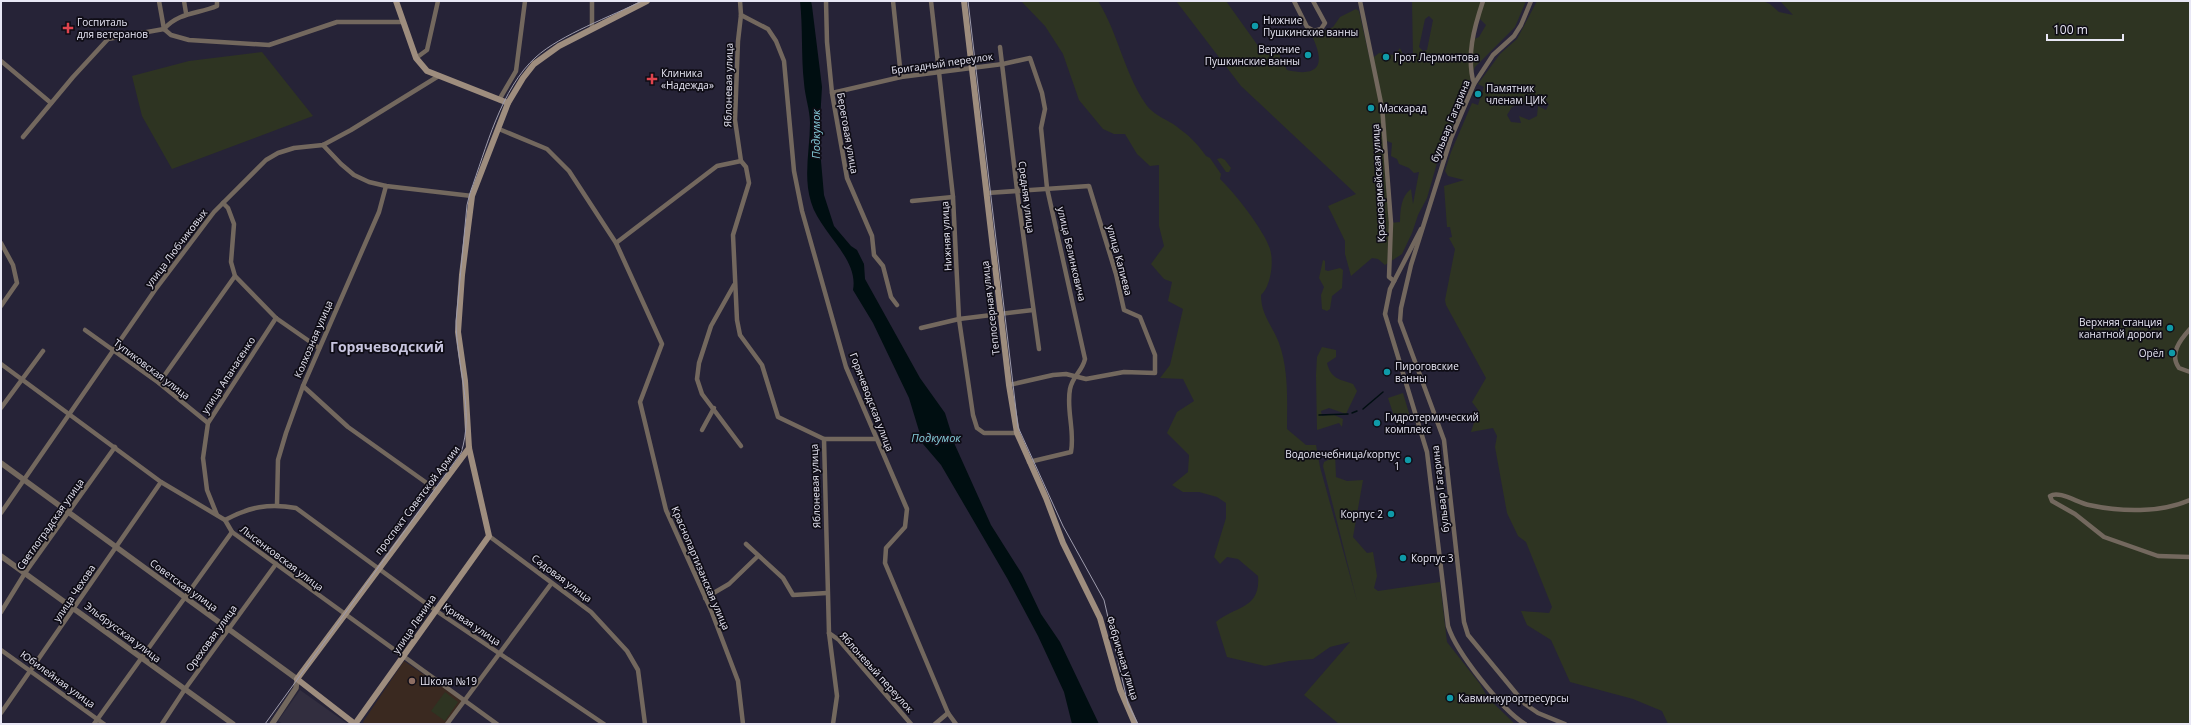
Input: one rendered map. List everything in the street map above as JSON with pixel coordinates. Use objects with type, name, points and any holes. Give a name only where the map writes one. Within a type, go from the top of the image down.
[{"type":"main road","points":[[396,1],[402,22],[416,58],[427,72],[508,103]]},
{"type":"main road","name":"проспект Советской Армии","points":[[297,679],[343,614],[438,491],[469,448],[465,381],[458,332],[462,276],[472,196],[508,103],[534,64],[559,46],[647,1]]},
{"type":"main road","name":"Теплосерная улица","points":[[964,1],[1009,385],[1017,432],[1063,543],[1092,598]]},
{"type":"main road","points":[[469,448],[489,536]]},
{"type":"main road","name":"улица Ленина","points":[[355,724],[489,536]]},
{"type":"main road","name":"Фабричная улица","points":[[1092,598],[1100,618],[1120,689],[1135,724]]},
{"type":"main road","name":"Советская улица","points":[[297,679],[355,724]]},
{"type":"street","points":[[159,1],[164,28],[171,35],[189,40],[269,45],[337,22],[402,22]]},
{"type":"street","points":[[184,1],[186,13]]},
{"type":"street","points":[[416,58],[427,50],[438,1]]},
{"type":"street","points":[[500,100],[516,71],[525,1]]},
{"type":"street","points":[[592,1],[592,29]]},
{"type":"street","name":"Яблоневая улица","points":[[740,1],[741,15],[738,41],[735,120],[741,161],[746,167],[749,183],[733,235],[734,285],[740,335],[762,365],[778,417],[824,439],[829,633],[837,696],[833,724]]},
{"type":"street","name":"Береговая улица","points":[[826,1],[827,42],[832,94],[847,178],[872,236],[874,256],[883,266],[891,297],[897,304]]},
{"type":"street","points":[[893,1],[901,77]]},
{"type":"street","name":"Нижняя улица","points":[[931,1],[953,198],[959,319],[973,415],[977,428],[984,432],[1017,432]]},
{"type":"street","points":[[1294,1],[1307,27],[1314,32],[1321,29],[1325,23],[1313,1]]},
{"type":"street","name":"Красноармейская улица","points":[[1360,1],[1381,104],[1391,223],[1389,277],[1394,281]]},
{"type":"street","points":[[1474,84],[1470,70],[1471,45],[1483,1]]},
{"type":"street","name":"бульвар Гагарина","points":[[1531,1],[1521,26],[1514,36],[1493,55],[1474,84],[1451,138],[1411,265],[1401,308],[1400,321],[1444,440],[1466,629],[1468,635],[1525,704],[1531,709],[1565,724]]},
{"type":"street","points":[[23,138],[51,103],[108,39],[164,28],[171,21],[186,13],[206,10],[217,3]]},
{"type":"street","name":"Горячеводская улица","points":[[741,15],[768,29],[776,41],[784,61],[794,171],[802,212],[846,367],[907,514],[905,528],[886,548],[885,563],[948,713],[956,724]]},
{"type":"street","name":"Средняя улица","points":[[1000,47],[1017,190],[1039,349]]},
{"type":"street","name":"Бригадный переулок","points":[[832,94],[901,77],[1003,64],[1030,58]]},
{"type":"street","name":"улица Белинковича","points":[[1029,462],[1071,452],[1073,438],[1069,410],[1070,389],[1074,375],[1083,368],[1085,358],[1047,188],[1041,128],[1045,109],[1042,93],[1030,58]]},
{"type":"street","points":[[1,61],[51,103]]},
{"type":"street","name":"улица Любчиковых","points":[[1,513],[155,290],[223,202],[266,160],[278,153],[294,148],[323,145],[351,130],[437,77]]},
{"type":"street","name":"Краснопартизанская улица","points":[[498,129],[547,150],[569,171],[616,243],[662,344],[640,402],[666,510],[706,598],[738,681],[743,724]]},
{"type":"street","points":[[323,145],[354,174],[369,182],[386,186],[472,196]]},
{"type":"street","points":[[616,243],[717,166],[741,161]]},
{"type":"street","name":"Колхозная улица","points":[[277,505],[278,460],[286,433],[303,386],[379,212],[386,186]]},
{"type":"street","name":"улица Капиева","points":[[1047,188],[1089,186],[1116,274],[1124,310],[1140,317],[1156,355],[1155,373],[1124,372],[1086,379],[1074,375]]},
{"type":"street","points":[[987,193],[1047,188]]},
{"type":"street","points":[[912,201],[953,198]]},
{"type":"street","points":[[223,202],[228,208],[234,224],[231,262],[235,276],[276,318],[320,348]]},
{"type":"street","name":"бульвар Гагарина","points":[[1427,216],[1394,281],[1386,302],[1386,323],[1427,452],[1448,626],[1452,638],[1485,685],[1517,719],[1526,724]]},
{"type":"street","points":[[1,243],[13,265],[16,283],[1,306]]},
{"type":"street","points":[[159,383],[235,276]]},
{"type":"street","points":[[734,285],[711,326],[699,363],[697,380],[702,394],[714,408],[741,446]]},
{"type":"street","points":[[921,328],[959,319],[1033,310]]},
{"type":"street","name":"улица Апанасенко","points":[[217,515],[207,490],[203,458],[208,424],[276,318]]},
{"type":"street","points":[[2190,329],[2176,347],[2174,355],[2179,368],[2190,372]]},
{"type":"street","name":"Тупиковская улица","points":[[85,330],[113,352],[159,383],[208,424]]},
{"type":"street","points":[[1,408],[22,378],[44,351]]},
{"type":"street","name":"Лысенковская улица","points":[[1,364],[115,447],[160,482],[225,520],[232,532],[343,614],[497,724]]},
{"type":"street","points":[[1009,385],[1053,374],[1074,375]]},
{"type":"street","points":[[303,386],[348,427],[438,491]]},
{"type":"street","points":[[702,430],[714,408]]},
{"type":"street","points":[[824,439],[875,439]]},
{"type":"street","name":"Светлоградская улица","points":[[1,612],[25,573],[115,447]]},
{"type":"street","name":"Советская улица","points":[[1,463],[297,679]]},
{"type":"street","name":"улица Чехова","points":[[1,713],[32,671],[160,482]]},
{"type":"street","points":[[2190,500],[2158,508],[2121,509],[2083,504],[2060,494],[2054,493],[2050,496],[2052,501],[2075,514],[2104,537],[2158,556],[2190,557]]},
{"type":"street","name":"Кривая улица","points":[[225,520],[249,509],[277,505],[296,508],[435,610],[604,724]]},
{"type":"street","points":[[94,724],[140,657],[186,598],[232,532]]},
{"type":"street","name":"Садовая улица","points":[[489,536],[551,584],[591,612],[627,651],[638,670],[645,724]]},
{"type":"street","points":[[746,544],[783,578],[793,595],[827,593]]},
{"type":"street","name":"Эльбрусская улица","points":[[1,556],[75,608],[233,724]]},
{"type":"street","points":[[706,598],[729,584],[758,556]]},
{"type":"street","name":"Ореховая улица","points":[[162,724],[185,689],[276,564]]},
{"type":"street","points":[[447,724],[551,584]]},
{"type":"street","name":"Яблоневый переулок","points":[[829,633],[839,640],[911,724]]},
{"type":"street","name":"Юбилейная улица","points":[[1,650],[104,724]]},
{"type":"street","name":"проспект Советской Армии","points":[[272,724],[296,688],[297,679]]},
{"type":"street","points":[[935,724],[948,713]]},
{"type":"shaded area","name":"Школа №19","points":[[404,661],[463,701],[446,724],[365,724],[363,722]]},
{"type":"shaded area","points":[[300,690],[348,724],[283,724],[278,721]]},
{"type":"green space","points":[[1021,1],[1098,1],[1111,26],[1132,78],[1145,103],[1153,112],[1176,126],[1188,136],[1198,145],[1206,156],[1210,158],[1221,174],[1220,179],[1233,193],[1262,232],[1270,249],[1272,267],[1267,286],[1261,295],[1261,302],[1279,343],[1282,354],[1287,386],[1287,429],[1306,445],[1316,445],[1320,467],[1357,601],[1323,466],[1324,462],[1332,458],[1335,453],[1336,477],[1347,481],[1363,480],[1353,537],[1367,553],[1373,552],[1377,576],[1374,588],[1378,591],[1440,582],[1447,642],[1480,684],[1488,698],[1515,724],[1339,724],[1304,695],[1350,642],[1330,647],[1313,659],[1289,661],[1265,666],[1227,657],[1216,622],[1251,601],[1258,587],[1258,576],[1238,559],[1227,557],[1220,564],[1214,557],[1226,518],[1226,503],[1217,497],[1199,492],[1183,492],[1172,485],[1188,472],[1189,455],[1167,433],[1177,412],[1194,401],[1183,379],[1160,378],[1170,365],[1183,309],[1168,301],[1172,282],[1164,279],[1151,264],[1164,246],[1159,226],[1159,165],[1150,166],[1137,154],[1125,134],[1114,134],[1103,129],[1079,100],[1063,54],[1045,26]]},
{"type":"green space","points":[[1176,1],[1226,1],[1261,50],[1266,50],[1267,54],[1279,54],[1287,70],[1307,72],[1313,70],[1319,61],[1312,36],[1333,27],[1340,17],[1356,9],[1359,11],[1370,60],[1379,53],[1394,55],[1400,48],[1403,55],[1413,56],[1412,1],[1526,1],[1515,27],[1475,67],[1454,119],[1453,126],[1439,156],[1427,198],[1418,215],[1412,233],[1402,254],[1385,265],[1378,259],[1372,258],[1351,276],[1345,254],[1345,241],[1328,206],[1356,194],[1241,86]],"holes":[[[1429,16],[1433,20],[1427,50],[1423,51],[1419,47],[1425,19]],[[1478,17],[1486,25],[1479,37],[1474,39]],[[1387,141],[1392,143],[1391,156],[1397,159],[1399,164],[1409,168],[1414,173],[1419,172],[1413,204],[1411,189],[1403,200],[1400,222],[1390,223],[1384,147]]]},
{"type":"green space","points":[[1537,1],[1763,1],[1770,4],[1779,12],[1793,15],[1780,1],[2190,1],[2190,724],[1668,724],[1662,711],[1633,699],[1570,682],[1551,640],[1527,625],[1521,611],[1549,613],[1552,607],[1526,542],[1518,536],[1507,513],[1495,447],[1497,436],[1493,428],[1471,432],[1478,410],[1472,402],[1486,378],[1446,305],[1445,300],[1455,249],[1449,238],[1452,237],[1450,227],[1447,227],[1444,186],[1464,180],[1448,176],[1445,171],[1451,152],[1472,103],[1478,105],[1484,87],[1478,84],[1500,54],[1517,39]],"holes":[[[1528,101],[1543,101],[1549,104],[1546,110],[1538,106],[1537,116],[1529,120],[1519,116],[1521,123],[1511,122],[1507,115],[1512,107]]]},
{"type":"green space","points":[[262,52],[313,116],[172,169],[142,116],[132,76],[189,61]]},
{"type":"green space","points":[[1221,158],[1225,160],[1231,168],[1229,172],[1226,172],[1217,159]]},
{"type":"green space","points":[[1323,260],[1325,261],[1325,270],[1328,271],[1340,268],[1343,270],[1342,288],[1332,296],[1330,309],[1327,311],[1322,309],[1321,295],[1324,287],[1319,278]]},
{"type":"green space","points":[[1322,347],[1336,350],[1336,357],[1327,363],[1331,372],[1336,378],[1353,384],[1357,391],[1346,414],[1329,408],[1321,411],[1322,416],[1332,414],[1343,419],[1342,427],[1339,423],[1317,430],[1317,357]]},
{"type":"green space","points":[[1403,393],[1411,420],[1397,425],[1388,398]]},
{"type":"green space","points":[[445,692],[458,702],[445,721],[431,711]]},
{"type":"water","name":"Подкумок","points":[[800,1],[811,1],[812,6],[822,87],[819,138],[824,195],[834,226],[851,246],[857,250],[864,264],[865,279],[920,378],[945,413],[955,445],[991,525],[1022,574],[1041,614],[1060,642],[1099,724],[1072,724],[1064,692],[1038,636],[1007,578],[941,465],[923,444],[909,398],[873,323],[853,290],[853,278],[845,256],[822,224],[811,202],[807,182],[810,123],[803,73]]},
{"type":"waterway","points":[[1363,409],[1383,392]]},
{"type":"waterway","points":[[1352,413],[1357,411]]},
{"type":"waterway","points":[[1319,415],[1348,414]]},
{"type":"tram line","points":[[265,724],[461,453],[465,437],[466,404],[456,321],[467,205],[489,139],[504,102],[513,85],[524,70],[546,49],[587,26],[642,1]]},
{"type":"tram line","points":[[968,1],[1018,427],[1063,526],[1104,600],[1128,704],[1138,724]]},
{"type":"place","name":"Нижние Пушкинские ванны","points":[[1255,26]]},
{"type":"place","name":"Госпиталь для ветеранов","points":[[68,28]]},
{"type":"place","name":"Верхние Пушкинские ванны","points":[[1308,55]]},
{"type":"place","name":"Грот Лермонтова","points":[[1386,57]]},
{"type":"place","name":"Клиника «Надежда»","points":[[652,79]]},
{"type":"place","name":"Памятник членам ЦИК","points":[[1478,94]]},
{"type":"place","name":"Маскарад","points":[[1371,108]]},
{"type":"place","name":"Верхняя станция канатной дороги","points":[[2170,328]]},
{"type":"place","name":"Орёл","points":[[2172,353]]},
{"type":"place","name":"Пироговские ванны","points":[[1387,372]]},
{"type":"place","name":"Гидротермический комплекс","points":[[1377,423]]},
{"type":"place","name":"Водолечебница/корпус 1","points":[[1408,460]]},
{"type":"place","name":"Корпус 2","points":[[1391,514]]},
{"type":"place","name":"Корпус 3","points":[[1403,558]]},
{"type":"place","name":"Школа №19","points":[[412,681]]},
{"type":"place","name":"Кавминкурортресурсы","points":[[1450,698]]},
{"type":"district","name":"Горячеводский","points":[[387,346]]}]
